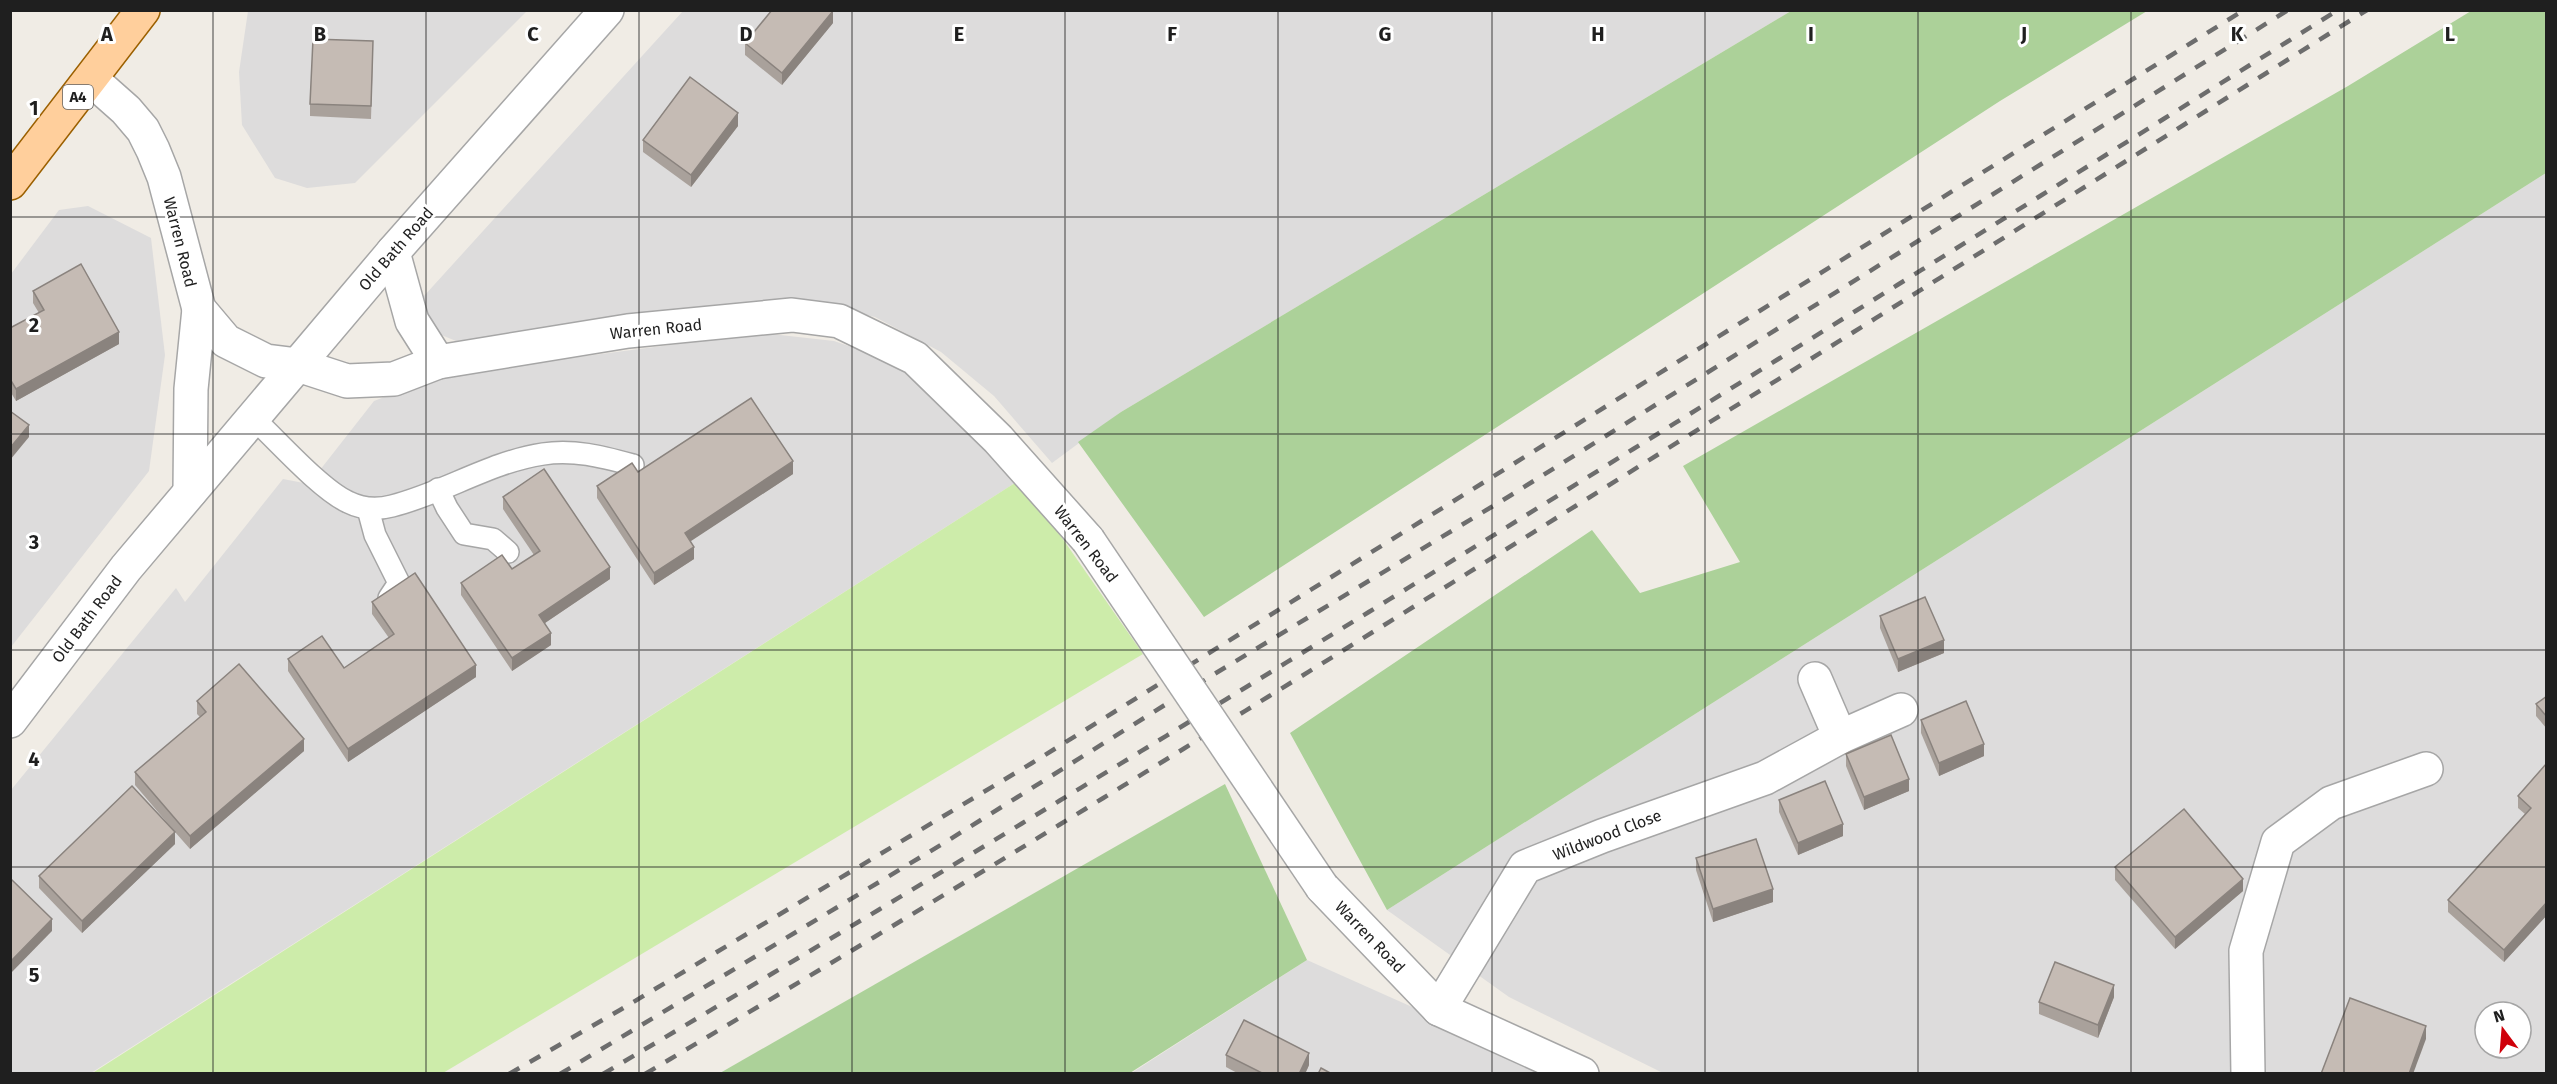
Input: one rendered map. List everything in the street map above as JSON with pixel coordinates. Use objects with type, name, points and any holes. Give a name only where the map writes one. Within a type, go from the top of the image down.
[{"type":"main road","name":"A4","points":[[10,183],[143,10]]},
{"type":"street","name":"Old Bath Road","points":[[10,721],[126,568],[393,252],[607,10]]},
{"type":"street","name":"Warren Road","points":[[91,80],[126,110],[143,130],[153,150],[164,177],[199,309],[226,341],[266,361],[298,365],[347,381],[394,380],[438,362],[639,330],[792,315],[839,321],[915,358],[998,439],[1088,540],[1322,887],[1439,1009],[1582,1074]]},
{"type":"street","points":[[393,252],[412,321],[438,362]]},
{"type":"street","points":[[190,492],[191,389],[199,309]]},
{"type":"street","points":[[1815,679],[1840,737]]},
{"type":"street","name":"Wildwood Close","points":[[1439,1009],[1525,867],[1602,836],[1765,778],[1840,737],[1901,710]]},
{"type":"street","points":[[2248,1074],[2246,951],[2278,842],[2331,803],[2426,769]]},
{"type":"lane","points":[[253,418],[331,492],[348,502],[368,509],[392,507],[487,469],[543,454],[589,453],[633,465]]},
{"type":"lane","points":[[438,489],[464,534],[493,539],[508,552]]},
{"type":"lane","points":[[368,509],[375,535],[399,583],[388,598]]},
{"type":"shaded area","points":[[248,11],[527,11],[355,183],[307,188],[275,178],[242,125],[239,72]]},
{"type":"shaded area","points":[[683,11],[1791,11],[1121,412],[1052,463],[994,396],[941,352],[875,317],[821,304],[766,301],[456,341],[434,332],[414,307]]},
{"type":"shaded area","points":[[2546,173],[2546,1073],[1663,1073],[1509,997],[1387,910]]},
{"type":"shaded area","points":[[88,206],[151,238],[165,355],[149,471],[11,647],[11,274],[59,210]]},
{"type":"shaded area","points":[[761,333],[834,341],[878,356],[906,370],[1021,479],[91,1073],[11,1074],[11,790],[176,588],[185,602],[283,479],[309,484],[374,401],[442,375]]},
{"type":"shaded area","points":[[1307,960],[1560,1073],[1130,1074]]},
{"type":"green space","points":[[1791,11],[2147,11],[2000,101],[1204,617],[1078,442],[1121,412]]},
{"type":"green space","points":[[2471,11],[2546,11],[2546,173],[1387,910],[1290,733],[1592,530],[1640,593],[1740,562],[1683,466],[2348,86]]},
{"type":"green space","points":[[1021,479],[1143,654],[443,1073],[91,1074]]},
{"type":"green space","points":[[1225,784],[1307,960],[1130,1073],[720,1073]]},
{"type":"building","points":[[772,10],[833,11],[782,73],[745,43]]},
{"type":"building","points":[[313,39],[373,41],[371,106],[310,104]]},
{"type":"building","points":[[690,77],[738,113],[691,175],[643,140]]},
{"type":"building","points":[[81,264],[119,332],[16,389],[10,379],[10,328],[44,310],[33,291]]},
{"type":"building","points":[[751,398],[793,461],[685,533],[694,547],[654,573],[597,486],[632,463],[638,472]]},
{"type":"building","points":[[10,411],[29,425],[10,448]]},
{"type":"building","points":[[544,469],[610,567],[539,615],[551,633],[512,658],[461,583],[502,555],[512,569],[540,551],[503,497]]},
{"type":"building","points":[[415,573],[476,665],[348,749],[288,659],[322,636],[344,668],[394,634],[372,602]]},
{"type":"building","points":[[1925,597],[1944,640],[1898,659],[1880,616]]},
{"type":"building","points":[[239,664],[304,739],[190,836],[135,772],[206,712],[197,701]]},
{"type":"building","points":[[2547,696],[2547,717],[2536,704]]},
{"type":"building","points":[[1966,701],[1984,744],[1939,763],[1921,720]]},
{"type":"building","points":[[1891,735],[1909,779],[1864,797],[1846,754]]},
{"type":"building","points":[[2546,764],[2547,902],[2504,950],[2448,900],[2531,808],[2518,796]]},
{"type":"building","points":[[1825,781],[1843,824],[1798,843],[1779,800]]},
{"type":"building","points":[[132,786],[175,832],[82,921],[39,876]]},
{"type":"building","points":[[2184,809],[2243,879],[2175,937],[2115,867]]},
{"type":"building","points":[[1756,839],[1773,889],[1713,909],[1696,858]]},
{"type":"building","points":[[12,880],[52,919],[10,962],[10,882]]},
{"type":"building","points":[[2055,962],[2114,985],[2098,1025],[2039,1002]]},
{"type":"building","points":[[2350,998],[2426,1026],[2409,1074],[2321,1074]]},
{"type":"building","points":[[1244,1020],[1309,1053],[1299,1074],[1264,1074],[1226,1055]]},
{"type":"building","points":[[1321,1068],[1332,1074],[1318,1074]]},
{"type":"railway","points":[[509,1074],[1032,763],[2244,10]]},
{"type":"railway","points":[[560,1074],[944,843],[1216,673],[1508,497],[2288,10]]},
{"type":"railway","points":[[603,1074],[1257,681],[2338,10]]},
{"type":"railway","points":[[645,1074],[1294,681],[2367,10]]}]
